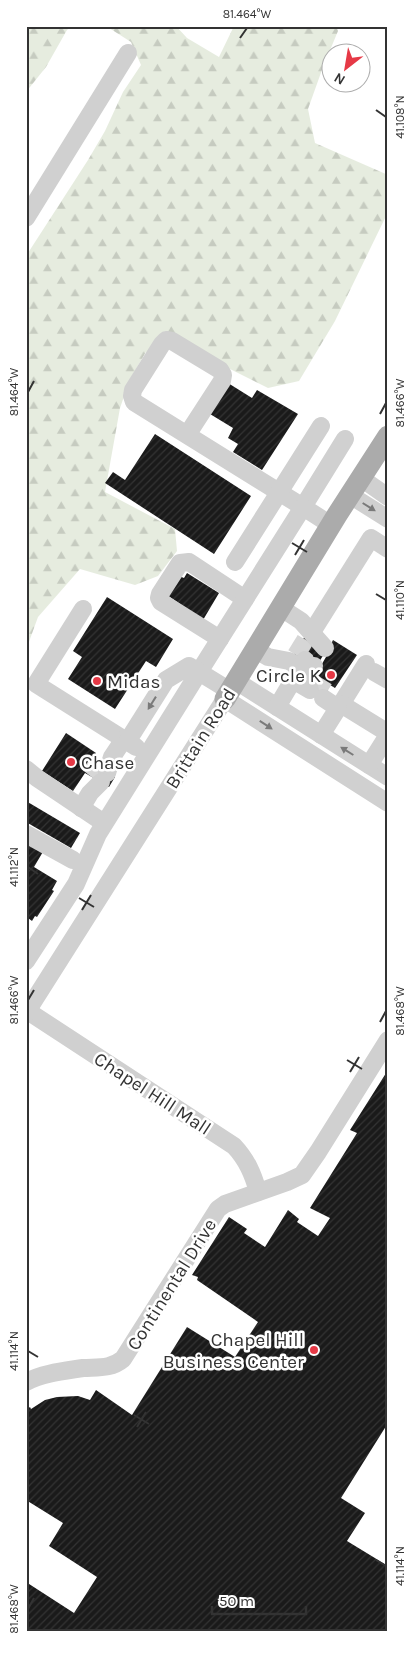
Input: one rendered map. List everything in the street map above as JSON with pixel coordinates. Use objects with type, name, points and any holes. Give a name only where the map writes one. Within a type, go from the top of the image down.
[{"type":"main road","name":"Brittain Road","points":[[230,690],[388,436]]},
{"type":"street","points":[[26,218],[128,53]]},
{"type":"street","points":[[187,435],[222,381],[223,375],[220,370],[172,341],[166,340],[133,390],[134,402],[331,525]]},
{"type":"street","points":[[235,562],[321,426]]},
{"type":"street","points":[[26,961],[76,884],[104,823],[345,439]]},
{"type":"street","points":[[355,487],[388,497]]},
{"type":"street","points":[[355,487],[388,519]]},
{"type":"street","points":[[281,608],[301,621],[314,638],[371,538],[388,549]]},
{"type":"street","points":[[220,639],[161,602],[160,594],[180,563],[189,562],[245,598]]},
{"type":"street","points":[[83,609],[31,681],[147,754]]},
{"type":"street","points":[[256,650],[268,657],[300,666],[318,691],[388,734],[369,765]]},
{"type":"street","points":[[104,823],[99,778],[166,680],[189,666],[230,690],[388,803]]},
{"type":"street","points":[[277,707],[300,666]]},
{"type":"street","points":[[321,735],[341,704],[376,672]]},
{"type":"street","points":[[230,690],[277,707],[388,777]]},
{"type":"street","name":"Brittain Road","points":[[27,1011],[230,690]]},
{"type":"street","points":[[26,769],[36,778],[99,778]]},
{"type":"street","points":[[26,834],[72,860]]},
{"type":"street","name":"Chapel Hill Mall","points":[[27,1011],[234,1146],[251,1170],[258,1192]]},
{"type":"street","name":"Continental Drive","points":[[26,1382],[34,1378],[67,1370],[114,1365],[124,1359],[218,1209],[225,1204],[287,1182],[302,1174],[318,1152],[388,1040]]},
{"type":"green space","points":[[26,26],[72,26],[67,30],[46,67],[26,92]]},
{"type":"green space","points":[[106,26],[176,26],[187,38],[219,57],[234,26],[336,26],[338,31],[333,42],[322,42],[322,70],[308,109],[315,143],[388,175],[388,212],[335,321],[299,381],[268,388],[181,346],[146,352],[130,379],[120,408],[105,492],[175,529],[177,551],[158,576],[135,585],[80,569],[38,617],[26,650],[26,256],[88,160],[105,131],[123,92],[141,65],[131,42]]},
{"type":"building","points":[[228,383],[252,398],[257,390],[298,414],[262,470],[233,452],[238,444],[228,438],[233,428],[210,414]]},
{"type":"building","points":[[155,434],[251,496],[214,554],[105,483],[113,472],[125,480]]},
{"type":"building","points":[[187,573],[219,593],[203,620],[167,595],[179,576],[184,578]]},
{"type":"building","points":[[107,597],[173,639],[156,667],[146,661],[115,709],[68,679],[82,657],[73,651]]},
{"type":"building","points":[[305,636],[327,649],[316,667],[294,654]]},
{"type":"building","points":[[333,640],[357,655],[335,688],[315,676],[330,650]]},
{"type":"building","points":[[315,682],[328,690],[321,701],[308,693]]},
{"type":"building","points":[[66,733],[96,753],[91,762],[115,777],[109,787],[85,773],[73,791],[42,771]]},
{"type":"building","points":[[26,801],[80,833],[71,848],[26,822]]},
{"type":"building","points":[[26,839],[44,850],[34,867],[57,881],[52,890],[54,891],[37,917],[35,916],[32,921],[28,918],[26,921]]},
{"type":"building","name":"Chapel Hill Business Center","points":[[388,1070],[388,1423],[341,1498],[365,1513],[347,1541],[388,1566],[388,1632],[26,1632],[26,1582],[74,1613],[97,1577],[49,1546],[63,1523],[26,1500],[26,1410],[45,1400],[57,1397],[78,1396],[90,1400],[96,1390],[132,1415],[187,1327],[235,1357],[258,1322],[197,1280],[198,1277],[192,1275],[229,1217],[247,1229],[244,1233],[265,1247],[288,1210],[299,1219],[297,1222],[318,1236],[330,1218],[310,1208],[357,1133],[350,1130]]},
{"type":"tunnel","points":[[296,655],[307,637]]},
{"type":"tunnel","points":[[314,684],[327,692]]},
{"type":"tunnel","points":[[89,775],[96,766]]},
{"type":"place","name":"Circle K","points":[[331,675]]},
{"type":"place","name":"Midas","points":[[97,681]]},
{"type":"place","name":"Chase","points":[[71,762]]},
{"type":"place","name":"Chapel Hill Business Center","points":[[314,1350]]}]
